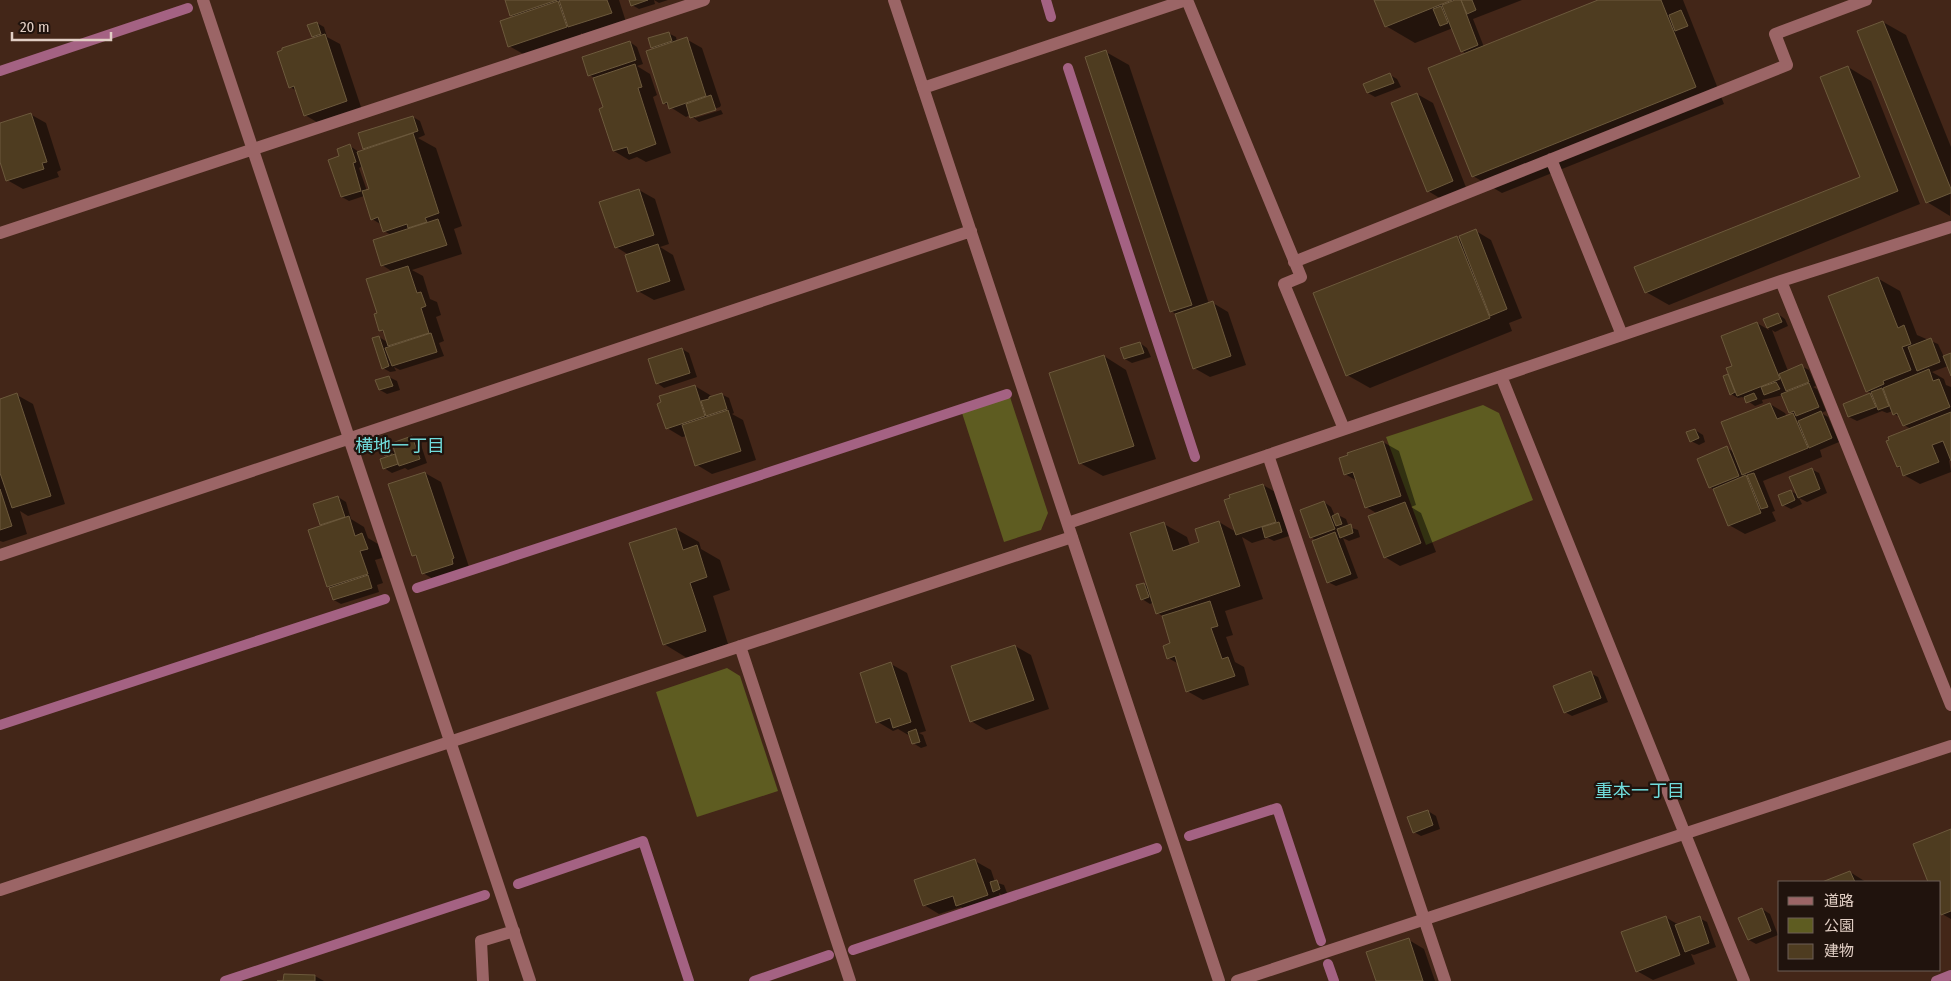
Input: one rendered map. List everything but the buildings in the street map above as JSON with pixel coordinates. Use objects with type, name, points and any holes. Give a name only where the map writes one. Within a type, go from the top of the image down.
[{"type":"street","points":[[202,0],[530,981]]},
{"type":"street","points":[[0,233],[704,0]]},
{"type":"street","points":[[894,0],[1219,981]]},
{"type":"street","points":[[924,88],[1186,0],[1301,277],[1284,284],[1344,429]]},
{"type":"street","points":[[1294,262],[1786,65],[1775,34],[1866,0]]},
{"type":"street","points":[[1551,160],[1622,335]]},
{"type":"street","points":[[1068,523],[1782,281],[1951,227]]},
{"type":"street","points":[[0,555],[970,231]]},
{"type":"street","points":[[1782,281],[1951,705]]},
{"type":"street","points":[[1501,376],[1744,981]]},
{"type":"street","points":[[1268,455],[1445,981]]},
{"type":"street","points":[[0,890],[1072,537]]},
{"type":"street","points":[[740,646],[850,981]]},
{"type":"street","points":[[1237,981],[1951,746]]},
{"type":"street","points":[[482,981],[481,941],[514,931]]},
{"type":"green space","points":[[1010,397],[1048,513],[1041,530],[1004,542],[962,413]]},
{"type":"green space","points":[[1483,405],[1499,413],[1533,500],[1426,545],[1386,437]]},
{"type":"green space","points":[[727,668],[740,676],[778,791],[697,817],[656,692]]},
{"type":"waterway","points":[[1046,0],[1051,17]]},
{"type":"waterway","points":[[0,71],[188,8]]},
{"type":"waterway","points":[[1068,68],[1195,457]]},
{"type":"waterway","points":[[417,588],[1007,394]]},
{"type":"waterway","points":[[0,725],[385,599]]},
{"type":"waterway","points":[[1189,836],[1277,808],[1321,941]]},
{"type":"waterway","points":[[518,884],[643,841],[689,981]]},
{"type":"waterway","points":[[853,950],[1157,848]]},
{"type":"waterway","points":[[225,981],[485,895]]},
{"type":"waterway","points":[[754,981],[829,955]]},
{"type":"waterway","points":[[1328,964],[1334,981]]},
{"type":"waterway","points":[[1936,981],[1951,975]]},
{"type":"district","name":"横地一丁目","points":[[400,446]]},
{"type":"district","name":"重本一丁目","points":[[1640,791]]}]
